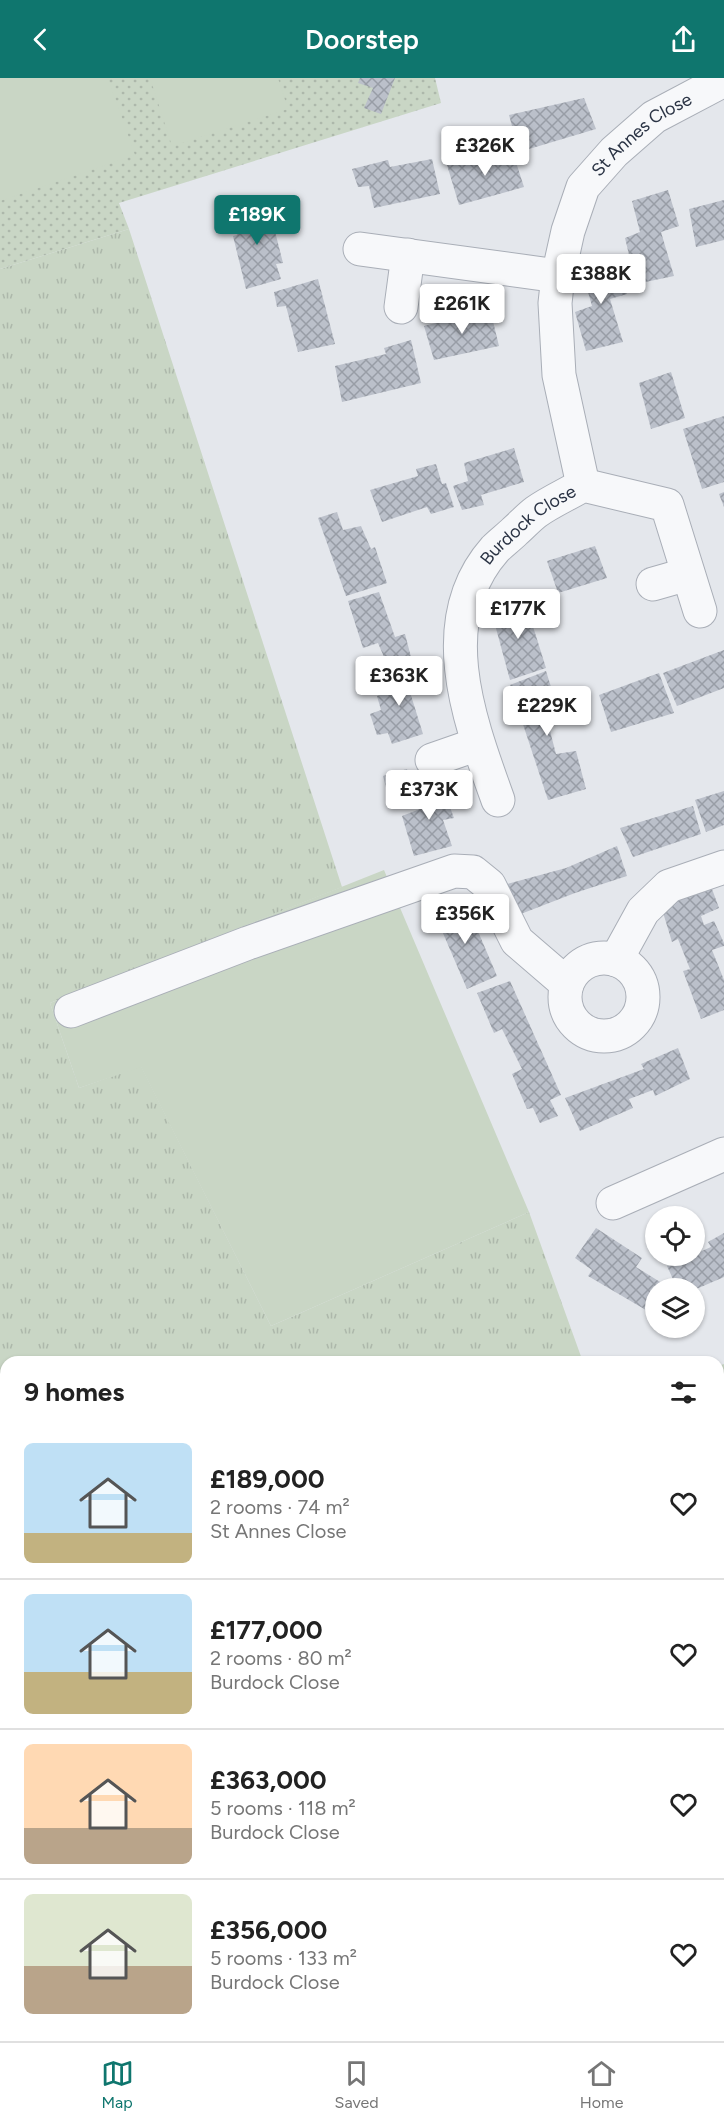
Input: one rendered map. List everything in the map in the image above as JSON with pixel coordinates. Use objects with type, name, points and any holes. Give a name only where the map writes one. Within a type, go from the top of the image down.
[{"type":"street","name":"St Annes Close","points":[[559,375],[555,303],[558,276],[568,231],[583,187],[614,152],[654,117],[724,80]]},
{"type":"street","points":[[360,249],[558,276]]},
{"type":"street","points":[[401,307],[408,255]]},
{"type":"street","name":"Burdock Close","points":[[559,375],[583,485]]},
{"type":"street","name":"Burdock Close","points":[[498,800],[478,744],[465,695],[459,640],[462,615],[471,589],[495,549],[535,512],[583,485],[667,505],[700,611]]},
{"type":"street","points":[[653,584],[688,574]]},
{"type":"street","points":[[432,760],[478,744]]},
{"type":"street","points":[[616,960],[643,911],[669,886],[724,867]]},
{"type":"street","points":[[71,1011],[248,943],[454,871],[473,872],[489,885],[518,940],[567,984]]},
{"type":"street","points":[[604,958],[616,960],[637,976],[642,988],[643,1002],[639,1015],[621,1033],[608,1036],[595,1035],[583,1030],[573,1022],[567,1010],[565,997],[567,984],[573,973],[582,965],[604,958]]},
{"type":"street","points":[[613,1203],[724,1154]]},
{"type":"green space","points":[[0,78],[435,78],[441,103],[119,203],[129,229],[0,269]]},
{"type":"green space","points":[[0,78],[108,78],[135,155],[0,201]]},
{"type":"green space","points":[[150,78],[278,78],[288,109],[172,146]]},
{"type":"green space","points":[[129,229],[342,887],[50,1003],[79,1088],[141,1066],[271,1326],[529,1212],[581,1356],[0,1356],[0,269]]},
{"type":"green space","points":[[384,870],[529,1212],[271,1326],[141,1067],[79,1088],[50,1003]]},
{"type":"building","points":[[360,78],[395,78],[381,114],[364,108],[373,88],[358,83]]},
{"type":"building","points":[[584,98],[596,129],[519,152],[509,115]]},
{"type":"building","points":[[512,150],[524,187],[459,205],[447,165]]},
{"type":"building","points":[[432,159],[440,194],[374,208],[369,186],[358,187],[352,169],[388,160],[390,167]]},
{"type":"building","points":[[668,190],[679,226],[661,232],[674,276],[636,284],[625,238],[640,232],[632,201]]},
{"type":"building","points":[[724,200],[724,240],[696,247],[689,209]]},
{"type":"building","points":[[268,204],[283,263],[276,264],[281,279],[246,289],[233,236],[237,235],[233,213]]},
{"type":"building","points":[[618,258],[627,294],[610,299],[623,342],[586,351],[575,312],[592,306],[581,267]]},
{"type":"building","points":[[318,279],[335,344],[298,352],[286,306],[277,307],[274,292]]},
{"type":"building","points":[[490,309],[499,346],[434,360],[424,326]]},
{"type":"building","points":[[411,340],[421,383],[342,402],[335,366],[386,354],[384,348]]},
{"type":"building","points":[[671,372],[685,418],[651,429],[639,383]]},
{"type":"building","points":[[724,416],[724,482],[702,489],[683,429]]},
{"type":"building","points":[[514,448],[524,482],[481,495],[484,505],[462,510],[453,486],[468,481],[464,463]]},
{"type":"building","points":[[436,464],[442,484],[446,483],[454,507],[431,514],[427,507],[382,522],[370,490],[418,476],[416,469]]},
{"type":"building","points":[[724,492],[724,507],[719,494]]},
{"type":"building","points":[[337,512],[343,530],[361,526],[371,549],[375,547],[387,583],[346,596],[318,518]]},
{"type":"building","points":[[595,546],[607,578],[558,593],[547,561]]},
{"type":"building","points":[[379,592],[395,637],[405,634],[411,657],[387,664],[378,643],[363,648],[348,601]]},
{"type":"building","points":[[525,601],[546,668],[510,680],[491,610]]},
{"type":"building","points":[[724,650],[724,688],[677,706],[663,673]]},
{"type":"building","points":[[414,664],[420,686],[409,689],[423,734],[392,744],[388,733],[377,735],[370,714],[381,710],[377,696],[392,692],[386,671]]},
{"type":"building","points":[[546,671],[562,722],[549,727],[556,754],[576,751],[586,789],[548,800],[510,685]]},
{"type":"building","points":[[659,673],[674,713],[611,732],[599,695]]},
{"type":"building","points":[[407,769],[412,789],[388,795],[383,776]]},
{"type":"building","points":[[441,783],[454,818],[443,820],[452,846],[414,856],[402,816],[420,809],[414,790]]},
{"type":"building","points":[[724,791],[724,825],[706,832],[695,800]]},
{"type":"building","points":[[693,806],[701,834],[633,857],[620,828]]},
{"type":"building","points":[[617,846],[627,876],[513,917],[500,886],[566,868]]},
{"type":"building","points":[[712,889],[719,908],[701,916],[704,925],[714,921],[724,943],[724,946],[712,950],[724,980],[724,1010],[701,1019],[683,971],[690,969],[678,939],[672,942],[661,906]]},
{"type":"building","points":[[459,900],[472,933],[477,929],[497,976],[467,989],[433,910]]},
{"type":"building","points":[[510,981],[561,1095],[550,1100],[558,1116],[540,1123],[533,1108],[527,1109],[512,1074],[522,1069],[502,1029],[494,1033],[477,993]]},
{"type":"building","points":[[678,1048],[690,1079],[655,1096],[653,1090],[629,1099],[633,1108],[580,1131],[565,1098],[644,1069],[641,1064]]},
{"type":"building","points":[[596,1228],[642,1258],[636,1267],[654,1278],[645,1278],[645,1309],[588,1276],[592,1270],[575,1258]]},
{"type":"building","points":[[724,1233],[724,1277],[705,1285],[705,1278],[672,1278],[667,1266],[705,1266],[705,1250],[711,1247],[708,1242]]}]
